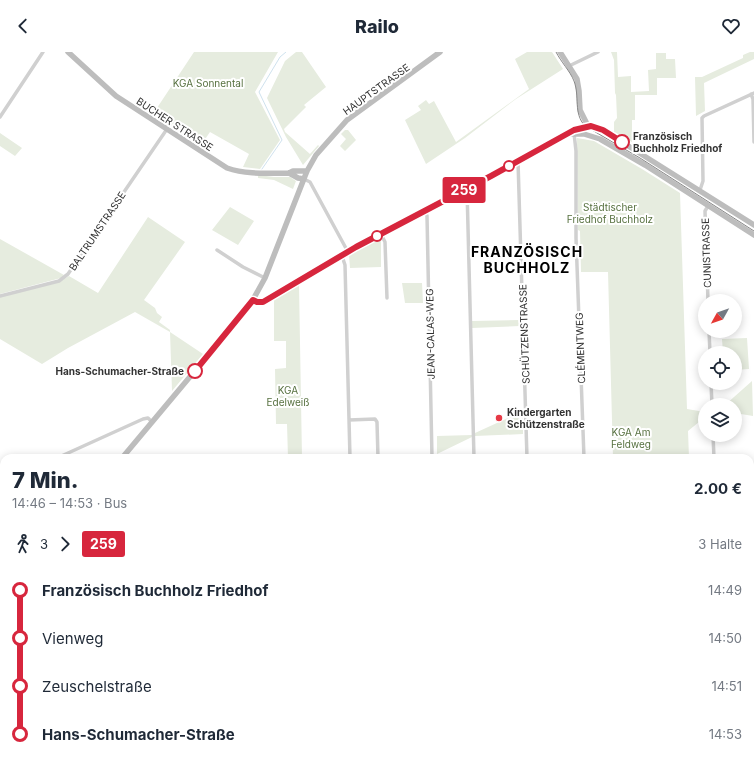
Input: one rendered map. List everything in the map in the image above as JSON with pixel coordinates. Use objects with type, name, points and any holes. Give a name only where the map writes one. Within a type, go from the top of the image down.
[{"type":"main road","name":"BUCHER STRASSE","points":[[68,52],[116,96],[221,164],[233,170],[253,173],[289,173],[293,171],[307,171]]},
{"type":"main road","name":"HAUPTSTRASSE","points":[[125,454],[253,300],[265,278],[307,171],[316,155],[347,120],[433,54],[440,52]]},
{"type":"main road","points":[[560,52],[578,83],[580,110],[588,126]]},
{"type":"main road","points":[[253,300],[263,302],[381,234],[467,189],[566,134],[586,130],[588,126]]},
{"type":"main road","points":[[588,126],[595,127],[610,134],[754,225]]},
{"type":"main road","points":[[576,132],[603,141],[640,162],[754,235]]},
{"type":"main road","name":"BUCHER STRASSE","points":[[289,173],[298,178],[304,179]]},
{"type":"main road","points":[[695,197],[700,190]]},
{"type":"main road","points":[[708,206],[713,198]]},
{"type":"street","points":[[0,117],[43,52]]},
{"type":"street","points":[[569,66],[598,52]]},
{"type":"street","points":[[700,190],[703,181],[702,121],[704,116],[752,93],[754,142]]},
{"type":"street","name":"BALTRUMSTRASSE","points":[[0,296],[59,281],[68,274],[166,129]]},
{"type":"street","name":"CLÉMENTWEG","points":[[576,132],[576,238],[584,454]]},
{"type":"street","name":"SCHÜTZENSTRASSE","points":[[518,161],[527,454]]},
{"type":"street","points":[[304,179],[310,182],[348,252]]},
{"type":"street","points":[[467,189],[474,454]]},
{"type":"street","name":"CUNISTRASSE","points":[[708,206],[705,211],[708,294]]},
{"type":"street","name":"JEAN-CALAS-WEG","points":[[425,211],[427,216],[429,266],[432,454]]},
{"type":"street","points":[[381,234],[386,242],[387,298]]},
{"type":"street","points":[[217,250],[243,267],[265,278]]},
{"type":"street","points":[[342,256],[345,265],[350,454]]},
{"type":"street","points":[[66,454],[143,419],[148,418],[152,422]]},
{"type":"street","points":[[348,420],[375,419],[377,422],[378,454]]},
{"type":"street","points":[[713,442],[714,454]]},
{"type":"green space","name":"KGA Sonnental","points":[[194,52],[278,52],[255,92],[280,140],[260,169],[243,167],[249,154],[210,132],[201,145],[153,114]]},
{"type":"green space","points":[[296,52],[302,52],[326,87],[304,105],[306,107],[284,129],[285,132],[310,154],[318,145],[319,146],[303,165],[286,137],[267,98],[285,61]]},
{"type":"green space","points":[[527,52],[552,52],[563,69],[516,99],[465,138],[426,164],[405,120],[421,110],[418,106],[426,100],[429,104],[434,101],[456,142],[529,89],[515,59]]},
{"type":"green space","points":[[611,52],[617,52],[618,77],[631,76],[631,92],[649,91],[648,70],[656,69],[656,53],[666,53],[666,59],[675,59],[676,78],[657,78],[657,95],[635,95],[635,120],[632,120],[632,142],[614,132],[614,122],[617,118],[614,60]]},
{"type":"green space","points":[[754,52],[754,59],[704,83],[705,111],[696,116],[695,77],[702,77],[743,58],[743,55]]},
{"type":"green space","points":[[345,130],[348,130],[356,140],[345,151],[340,146],[346,139],[341,134]]},
{"type":"green space","points":[[0,133],[22,148],[15,156],[0,146]]},
{"type":"green space","points":[[577,138],[594,141],[680,193],[687,409],[698,411],[698,423],[688,431],[689,454],[613,454],[608,272],[581,272],[580,231],[578,230]]},
{"type":"green space","points":[[258,175],[290,177],[296,181],[293,189],[274,180],[258,178]]},
{"type":"green space","points":[[230,207],[254,221],[238,245],[212,230]]},
{"type":"green space","points":[[148,217],[185,242],[144,300],[155,308],[157,313],[162,317],[159,322],[170,330],[170,332],[135,312],[68,348],[42,364],[0,339],[0,297],[59,282],[69,276],[98,293]]},
{"type":"green space","points":[[0,239],[64,275],[61,278],[0,294]]},
{"type":"green space","points":[[379,239],[381,240],[381,267],[350,268],[349,255]]},
{"type":"green space","points":[[402,283],[422,283],[423,303],[405,303]]},
{"type":"green space","name":"KGA Edelweiß","points":[[299,285],[302,454],[288,454],[287,424],[276,424],[275,369],[286,368],[286,341],[274,341],[274,300]]},
{"type":"green space","points":[[520,320],[520,326],[472,328],[472,321]]},
{"type":"green space","points":[[170,332],[203,354],[172,391]]},
{"type":"green space","points":[[747,338],[749,369],[742,370],[742,346],[722,346],[722,339]]},
{"type":"green space","points":[[752,381],[753,416],[742,414],[742,398],[733,398]]},
{"type":"green space","points":[[523,411],[523,434],[475,436],[475,433]]},
{"type":"green space","points":[[472,435],[472,437],[437,454],[437,436]]},
{"type":"waterway","points":[[262,169],[282,140],[259,92],[280,57],[286,52]]},
{"type":"tram line","points":[[556,52],[574,81],[577,93],[579,116],[585,126],[640,158],[754,231]]},
{"type":"bus line","name":"259","points":[[195,371],[253,300],[263,302],[356,247],[537,152],[574,130],[585,126],[591,126],[603,130],[622,142]]},
{"type":"place","name":"Französisch Buchholz Friedhof","points":[[622,142]]},
{"type":"place","name":"Hans-Schumacher-Straße","points":[[195,371]]},
{"type":"place","name":"Kindergarten Schützenstraße","points":[[499,418]]},
{"type":"district","name":"FRANZÖSISCH BUCHHOLZ","points":[[527,260]]},
{"type":"park label","name":"Städtischer Friedhof Buchholz","points":[[610,212]]},
{"type":"park label","name":"KGA Am Feldweg","points":[[631,438]]}]
